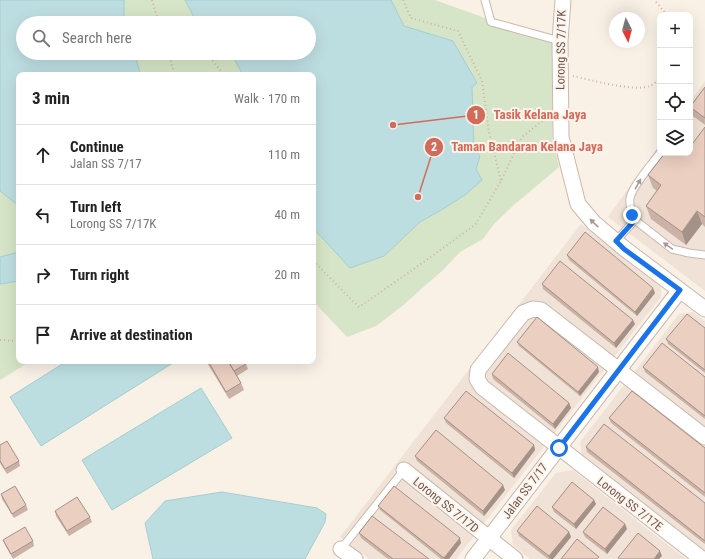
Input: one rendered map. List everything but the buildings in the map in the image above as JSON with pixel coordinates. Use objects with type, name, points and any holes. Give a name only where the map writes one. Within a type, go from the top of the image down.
[{"type":"street","name":"Lorong SS 7/17K","points":[[563,0],[560,41],[561,137],[578,204],[594,223],[624,249],[705,309]]},
{"type":"street","name":"Jalan SS 7/17","points":[[474,559],[680,290]]},
{"type":"street","name":"Lorong SS 7/17E","points":[[619,370],[541,310],[533,309],[523,313],[478,370],[477,379],[482,387],[702,559]]},
{"type":"street","points":[[619,370],[705,438]]},
{"type":"street","name":"Lorong SS 7/17D","points":[[404,470],[515,559]]},
{"type":"street","points":[[341,549],[355,559]]},
{"type":"lane","points":[[485,0],[491,22],[560,41]]},
{"type":"lane","points":[[693,110],[705,95]]},
{"type":"lane","points":[[658,156],[639,181],[630,198],[632,215],[635,220],[672,249],[689,254],[705,255]]},
{"type":"lane","points":[[616,241],[635,220]]},
{"type":"lane","points":[[341,549],[404,470]]},
{"type":"path","points":[[152,0],[157,16]]},
{"type":"path","points":[[403,0],[411,18],[458,31],[482,81],[489,132],[501,181]]},
{"type":"path","points":[[656,2],[664,12]]},
{"type":"path","points":[[170,60],[174,72]]},
{"type":"path","points":[[212,60],[222,72]]},
{"type":"path","points":[[561,72],[605,84],[637,88],[650,86],[657,81]]},
{"type":"path","points":[[316,264],[359,307],[475,225],[501,181],[522,137],[561,106]]},
{"type":"path","points":[[0,340],[16,340]]},
{"type":"shaded area","points":[[705,81],[705,291],[608,217],[657,148],[657,156],[693,156],[693,98]]},
{"type":"shaded area","points":[[581,224],[661,286],[661,297],[456,559],[369,559],[340,537]]},
{"type":"shaded area","points":[[693,312],[705,321],[705,551],[582,455],[580,442],[679,314]]},
{"type":"shaded area","points":[[573,470],[686,559],[530,559],[513,545],[511,530],[556,473]]},
{"type":"green space","points":[[0,0],[435,0],[552,42],[552,137],[559,167],[515,204],[494,224],[483,239],[460,252],[443,270],[401,307],[376,326],[347,337],[316,304],[316,72],[16,72],[16,364],[26,364],[0,380]]},
{"type":"water","points":[[0,0],[124,0],[124,16],[16,16],[16,60],[136,60],[140,72],[16,72],[16,204],[0,191]]},
{"type":"water","points":[[185,0],[391,0],[404,26],[453,41],[477,83],[472,87],[474,149],[480,156],[476,169],[482,180],[465,195],[420,222],[384,256],[350,268],[316,231],[316,72],[241,72],[235,60],[316,60],[316,16],[193,16]]},
{"type":"water","points":[[16,253],[16,281],[0,284],[0,257]]},
{"type":"water","points":[[62,364],[171,364],[41,446],[10,397]]},
{"type":"water","points":[[201,388],[232,438],[112,510],[82,460]]},
{"type":"water","points":[[222,492],[317,508],[326,514],[325,522],[305,559],[153,559],[145,523],[165,501]]},
{"type":"place","name":"Tasik Kelana Jaya","points":[[393,125]]},
{"type":"place","name":"Taman Bandaran Kelana Jaya","points":[[418,197]]},
{"type":"route","points":[[559,448],[680,290],[624,249],[616,241],[635,220],[632,215]]}]
